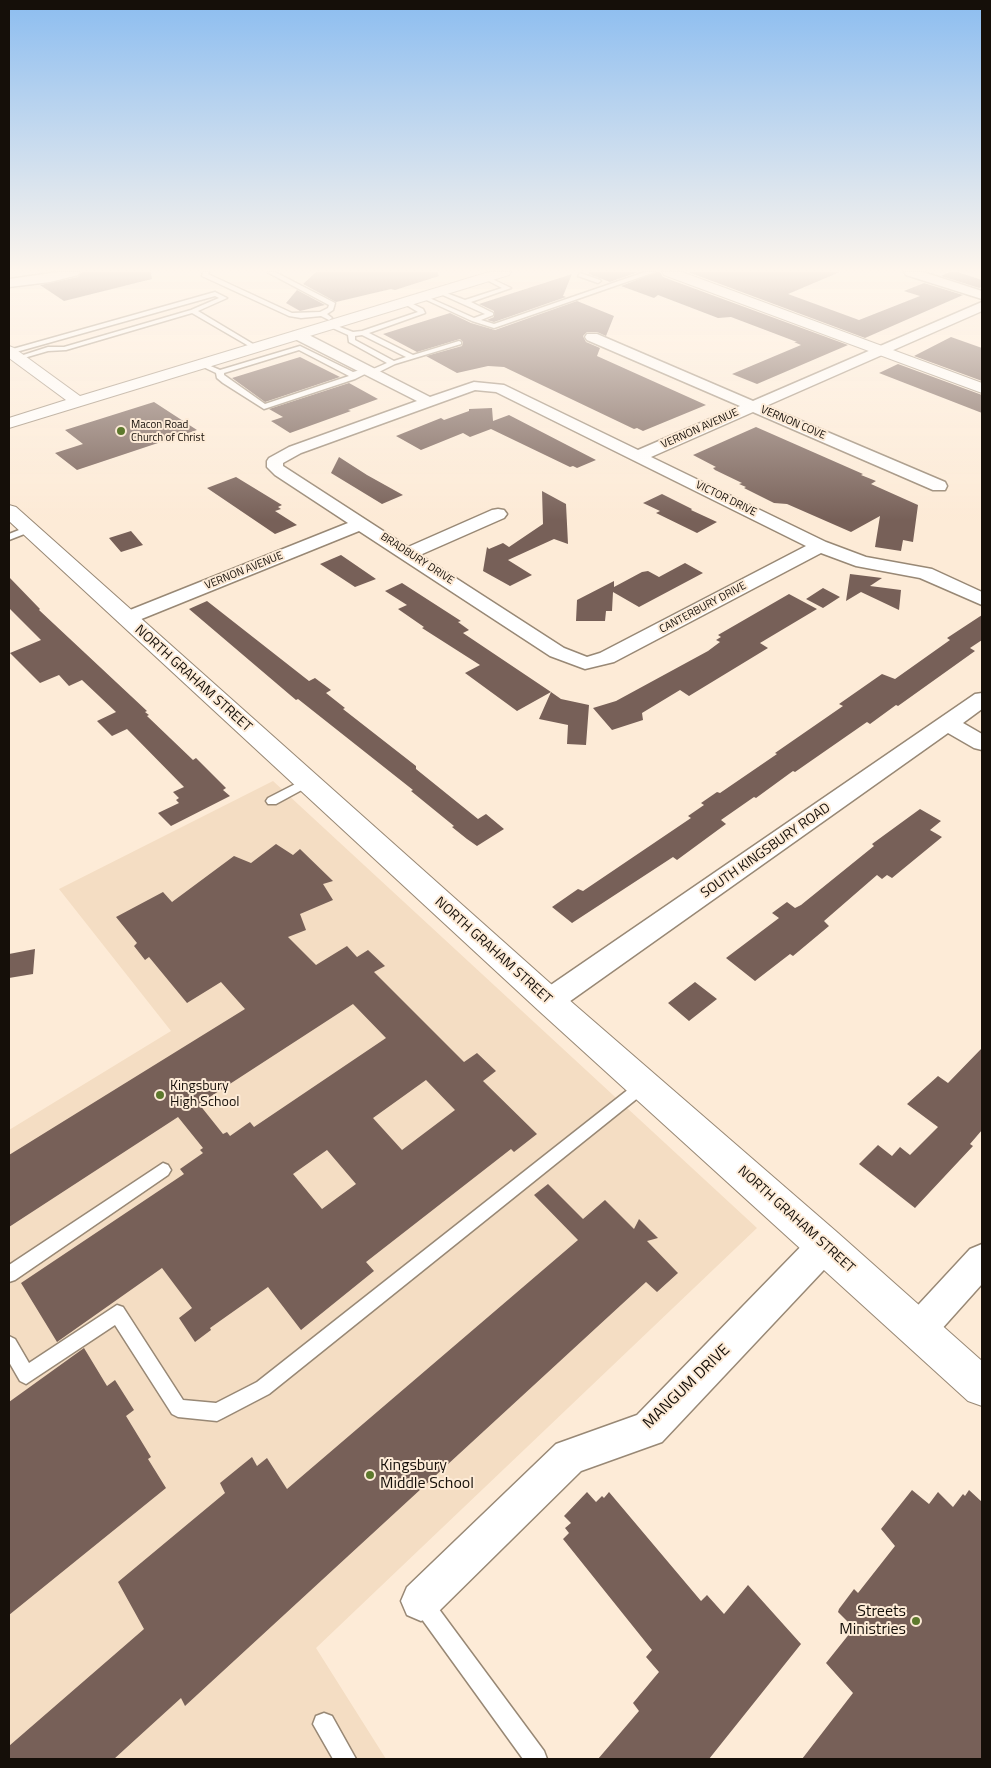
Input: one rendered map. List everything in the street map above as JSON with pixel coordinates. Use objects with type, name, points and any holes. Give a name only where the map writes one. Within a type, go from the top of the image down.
[{"type":"main road","points":[[13,355],[78,402]]},
{"type":"main road","points":[[31,404],[78,402],[234,355]]},
{"type":"main road","points":[[893,355],[982,388]]},
{"type":"main road","points":[[9,424],[31,404],[36,372]]},
{"type":"main road","name":"NORTH GRAHAM STREET","points":[[16,526],[127,618],[549,1001],[825,1245],[982,1387]]},
{"type":"street","points":[[333,355],[364,372],[429,402]]},
{"type":"street","name":"VERNON COVE","points":[[631,355],[938,486]]},
{"type":"street","name":"VERNON AVENUE","points":[[639,456],[871,355]]},
{"type":"street","name":"VICTOR DRIVE","points":[[429,402],[474,386],[499,388],[820,546],[862,562],[925,573],[982,599]]},
{"type":"street","name":"BRADBURY DRIVE","points":[[429,402],[295,450],[275,462],[275,467],[557,652],[585,663]]},
{"type":"street","points":[[409,554],[498,514]]},
{"type":"street","name":"VERNON AVENUE","points":[[127,618],[361,524]]},
{"type":"street","name":"CANTERBURY DRIVE","points":[[585,663],[608,658],[820,546]]},
{"type":"street","name":"SOUTH KINGSBURY ROAD","points":[[549,1001],[949,724],[982,699]]},
{"type":"street","points":[[949,724],[982,743]]},
{"type":"street","name":"MANGUM DRIVE","points":[[421,1600],[569,1457],[649,1429],[825,1245]]},
{"type":"street","points":[[918,1329],[982,1260]]},
{"type":"lane","points":[[220,372],[278,355]]},
{"type":"lane","points":[[317,355],[364,372]]},
{"type":"lane","points":[[377,355],[393,363]]},
{"type":"lane","points":[[407,355],[412,357]]},
{"type":"lane","points":[[201,364],[220,372],[226,381],[264,406],[420,355]]},
{"type":"lane","points":[[272,801],[308,782]]},
{"type":"lane","points":[[11,1355],[26,1375],[117,1313],[178,1408],[217,1412],[263,1388],[644,1085]]},
{"type":"lane","points":[[9,1274],[163,1170]]},
{"type":"lane","points":[[421,1600],[536,1759]]},
{"type":"lane","points":[[324,1724],[345,1759]]},
{"type":"shaded area","points":[[273,781],[757,1228],[316,1648],[386,1759],[9,1759],[9,1130],[171,1031],[59,889]]},
{"type":"building","points":[[598,355],[597,356],[706,405],[643,431],[637,428],[634,429],[504,367],[488,366],[457,373],[426,356]]},
{"type":"building","points":[[778,355],[826,355],[757,384],[732,374]]},
{"type":"building","points":[[982,355],[982,381],[914,356]]},
{"type":"building","points":[[300,357],[340,377],[265,402],[232,378]]},
{"type":"building","points":[[898,364],[982,395],[982,413],[879,373]]},
{"type":"building","points":[[349,383],[378,399],[290,433],[271,421],[283,417],[269,409]]},
{"type":"building","points":[[154,402],[197,430],[77,470],[55,453],[83,444],[65,430]]},
{"type":"building","points":[[492,408],[493,421],[509,415],[596,460],[577,468],[570,467],[491,429],[470,437],[463,433],[421,450],[396,436],[441,418],[444,420],[469,411],[469,409]]},
{"type":"building","points":[[756,427],[863,474],[861,475],[876,481],[871,484],[918,505],[913,542],[903,540],[901,551],[875,547],[880,516],[851,532],[787,504],[774,503],[744,488],[746,487],[739,484],[742,483],[715,470],[713,468],[716,467],[693,455]]},
{"type":"building","points":[[339,457],[403,495],[382,504],[331,473]]},
{"type":"building","points":[[236,477],[282,505],[278,507],[281,509],[275,511],[297,525],[275,534],[207,488]]},
{"type":"building","points":[[542,491],[566,504],[568,544],[554,539],[508,560],[532,575],[510,586],[483,571],[487,547],[489,549],[503,543],[509,547],[543,524]]},
{"type":"building","points":[[662,494],[717,522],[697,533],[656,513],[660,511],[643,503]]},
{"type":"building","points":[[131,531],[143,545],[121,552],[109,538]]},
{"type":"building","points":[[341,555],[376,579],[355,587],[320,564]]},
{"type":"building","points":[[685,563],[703,573],[639,607],[613,592],[612,611],[606,611],[605,621],[576,621],[577,600],[614,581],[614,587],[642,572],[648,571],[659,577]]},
{"type":"building","points":[[850,574],[882,578],[870,586],[901,590],[899,610],[861,592],[846,601]]},
{"type":"building","points":[[9,577],[39,610],[147,711],[145,712],[149,715],[147,716],[193,760],[196,758],[226,788],[223,790],[230,796],[171,826],[158,813],[179,803],[176,800],[179,798],[173,792],[184,787],[127,729],[112,736],[97,721],[116,712],[82,680],[69,686],[59,675],[40,683],[10,653],[41,640],[9,608]]},
{"type":"building","points":[[402,583],[461,621],[458,622],[469,630],[463,633],[551,692],[517,711],[465,673],[480,665],[422,628],[424,627],[398,609],[407,605],[385,591]]},
{"type":"building","points":[[823,588],[840,597],[823,608],[806,599]]},
{"type":"building","points":[[789,594],[817,609],[760,643],[768,648],[689,696],[680,690],[642,713],[643,720],[612,730],[593,708],[616,701],[708,651],[720,642],[716,640],[721,637],[718,635]]},
{"type":"building","points":[[207,601],[309,681],[315,678],[331,690],[326,693],[345,708],[343,709],[416,766],[416,769],[478,819],[486,814],[504,829],[477,846],[467,839],[411,791],[413,790],[298,699],[296,700],[189,609]]},
{"type":"building","points":[[982,615],[982,640],[970,648],[975,651],[898,706],[896,705],[870,724],[867,722],[721,820],[726,824],[677,860],[673,857],[572,923],[552,907],[578,889],[583,891],[691,818],[688,816],[704,805],[701,803],[717,792],[720,793],[777,754],[775,753],[843,706],[839,704],[882,674],[895,679],[950,640],[947,638]]},
{"type":"building","points":[[551,692],[561,699],[589,705],[586,745],[567,744],[568,725],[539,719]]},
{"type":"building","points":[[920,809],[941,821],[930,830],[942,837],[892,878],[887,875],[882,879],[877,875],[824,921],[829,926],[793,956],[790,954],[755,981],[726,958],[779,918],[772,913],[787,902],[795,908],[801,905],[874,846],[872,844]]},
{"type":"building","name":"Kingsbury High School","points":[[276,844],[293,855],[300,849],[333,881],[323,884],[333,900],[300,914],[306,930],[288,937],[316,965],[347,946],[357,957],[368,950],[385,966],[374,972],[464,1062],[477,1053],[496,1071],[483,1081],[537,1134],[514,1152],[511,1149],[366,1262],[374,1271],[301,1330],[268,1287],[210,1328],[211,1330],[195,1342],[179,1318],[192,1308],[162,1268],[57,1342],[21,1283],[184,1174],[180,1169],[203,1153],[200,1150],[203,1148],[178,1117],[9,1227],[9,1155],[245,1009],[221,982],[187,1003],[149,957],[145,960],[134,946],[137,943],[116,917],[163,892],[172,902],[234,856],[251,863]],"holes":[[[353,1004],[386,1038],[254,1127],[250,1122],[230,1136],[227,1132],[223,1134],[199,1104]],[[426,1080],[455,1110],[402,1150],[373,1118]],[[327,1150],[356,1184],[322,1209],[293,1174]]]},
{"type":"building","points":[[35,949],[33,974],[9,978],[9,954]]},
{"type":"building","points":[[695,982],[717,999],[689,1021],[668,1003]]},
{"type":"building","points":[[982,1048],[982,1130],[970,1144],[973,1146],[915,1208],[859,1164],[878,1145],[892,1156],[900,1147],[910,1155],[938,1127],[907,1104],[938,1076],[948,1083]]},
{"type":"building","name":"Kingsbury Middle School","points":[[548,1184],[583,1219],[605,1200],[634,1229],[639,1219],[658,1238],[647,1241],[678,1273],[657,1292],[646,1282],[185,1706],[181,1698],[114,1759],[9,1759],[9,1746],[144,1629],[118,1582],[225,1493],[220,1483],[252,1457],[257,1466],[267,1458],[287,1489],[578,1240],[534,1195]]},
{"type":"building","points":[[84,1348],[107,1386],[115,1380],[134,1410],[126,1416],[151,1457],[148,1459],[166,1488],[9,1615],[9,1402]]},
{"type":"building","name":"Streets Ministries","points":[[912,1490],[929,1504],[938,1492],[953,1507],[963,1494],[965,1496],[969,1490],[982,1502],[982,1759],[802,1759],[853,1693],[826,1663],[854,1628],[838,1612],[839,1609],[854,1589],[858,1593],[895,1546],[881,1529]]},
{"type":"building","points":[[587,1492],[596,1502],[602,1496],[604,1498],[609,1492],[701,1601],[707,1595],[724,1614],[748,1585],[801,1644],[709,1759],[598,1759],[639,1711],[633,1703],[659,1672],[646,1657],[652,1650],[563,1539],[569,1533],[565,1528],[571,1523],[564,1516]]},
{"type":"place","name":"Macon Road Church of Christ","points":[[121,431]]},
{"type":"place","name":"Kingsbury High School","points":[[160,1095]]},
{"type":"place","name":"Kingsbury Middle School","points":[[370,1475]]},
{"type":"place","name":"Streets Ministries","points":[[916,1621]]}]
